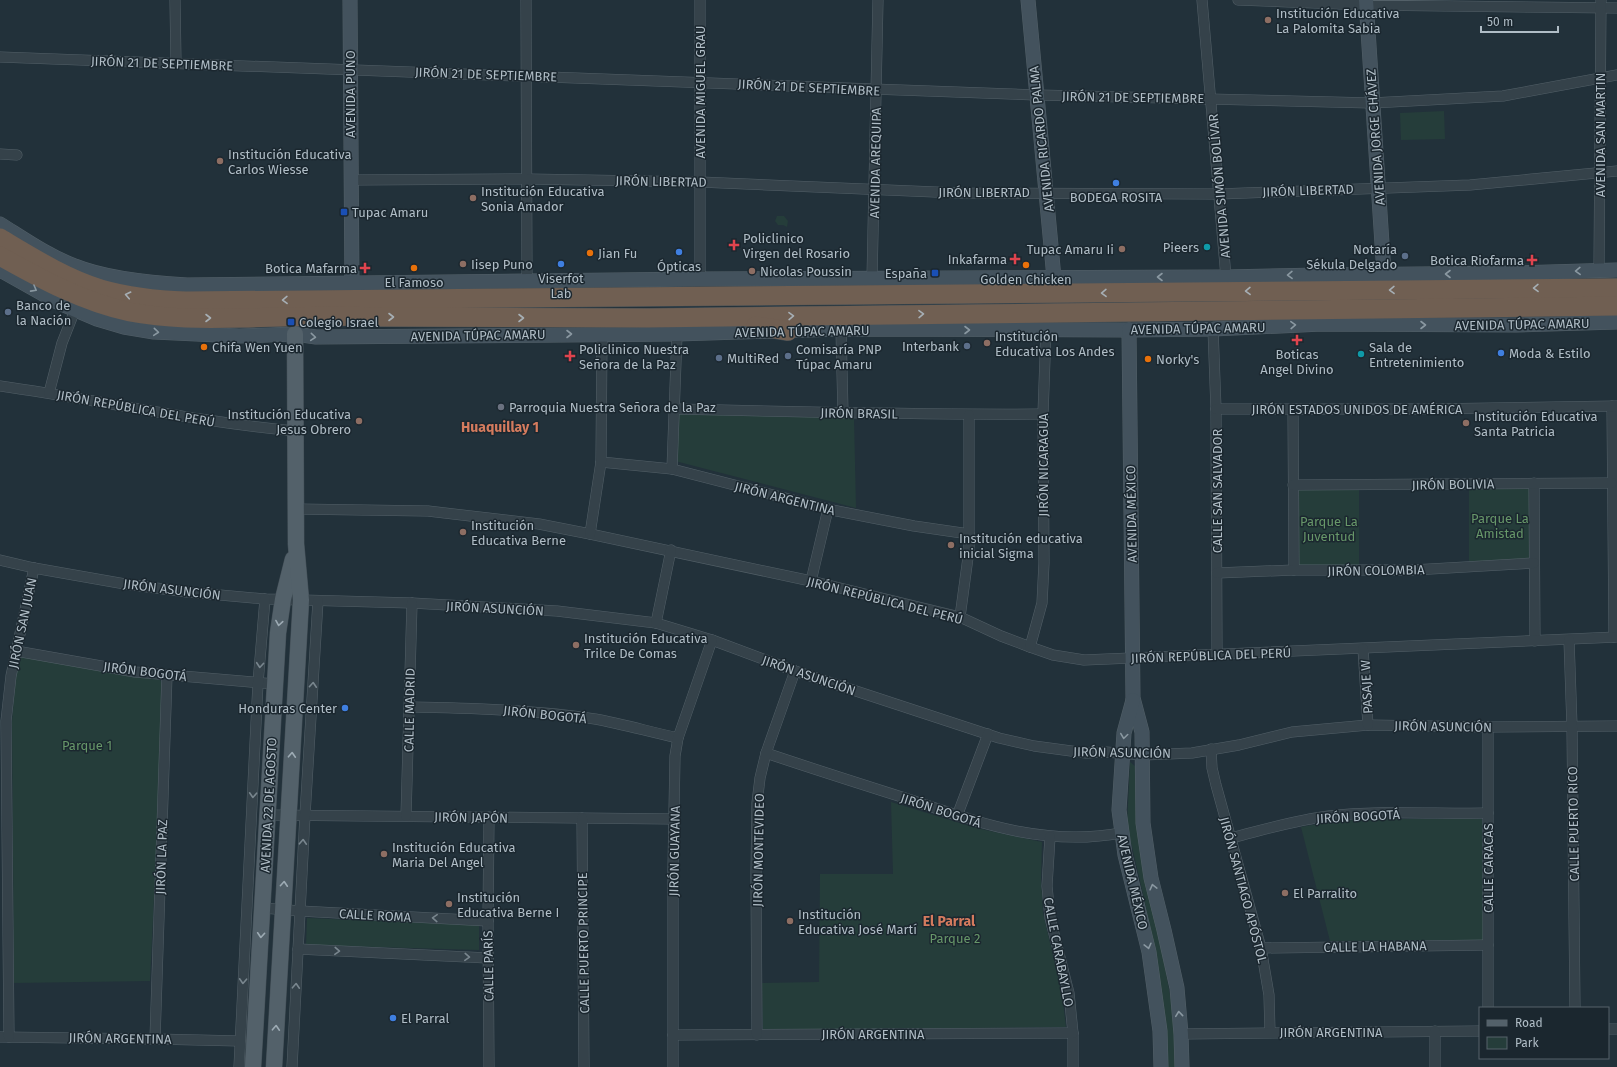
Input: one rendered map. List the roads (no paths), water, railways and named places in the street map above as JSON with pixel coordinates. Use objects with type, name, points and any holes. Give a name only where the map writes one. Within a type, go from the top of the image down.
[{"type":"highway","name":"AVENIDA TÚPAC AMARU","points":[[0,238],[74,279],[101,289],[156,300],[186,301],[1617,288]]},
{"type":"highway","name":"AVENIDA TÚPAC AMARU","points":[[0,256],[42,279],[78,296],[114,308],[155,316],[199,318],[352,299],[381,317],[648,318],[1617,306]]},
{"type":"highway","points":[[648,318],[658,323],[759,326],[788,331]]},
{"type":"main road","name":"AVENIDA PUNO","points":[[350,0],[352,299]]},
{"type":"main road","name":"AVENIDA RICARDO PALMA","points":[[1028,0],[1054,278]]},
{"type":"main road","name":"AVENIDA JORGE CHÁVEZ","points":[[1366,2],[1384,274]]},
{"type":"main road","name":"AVENIDA TÚPAC AMARU","points":[[0,224],[48,253],[75,267],[135,280],[352,299],[527,281],[1226,277],[1519,273],[1617,270]]},
{"type":"main road","name":"AVENIDA TÚPAC AMARU","points":[[0,270],[57,302],[97,319],[124,327],[154,332],[239,336],[294,334],[316,337],[677,334],[841,329],[1129,330],[1213,329],[1322,324],[1516,325],[1617,322]]},
{"type":"main road","name":"AVENIDA MÉXICO","points":[[1129,330],[1133,698],[1142,732],[1143,823],[1151,878],[1177,988],[1182,1067]]},
{"type":"main road","name":"AVENIDA 22 DE AGOSTO","points":[[274,1067],[301,600],[296,544],[294,334]]},
{"type":"main road","name":"AVENIDA 22 DE AGOSTO","points":[[253,1067],[278,633],[296,544]]},
{"type":"main road","name":"AVENIDA MÉXICO","points":[[1133,698],[1124,733],[1119,810],[1125,855],[1149,952],[1160,1031],[1161,1067]]},
{"type":"street","points":[[176,0],[176,63]]},
{"type":"street","points":[[526,0],[527,281]]},
{"type":"street","name":"AVENIDA MIGUEL GRAU","points":[[700,0],[700,280]]},
{"type":"street","name":"AVENIDA AREQUIPA","points":[[872,279],[878,0]]},
{"type":"street","name":"AVENIDA SIMÓN BOLÍVAR","points":[[1202,0],[1212,99],[1226,277]]},
{"type":"street","points":[[1238,0],[1601,4],[1617,8]]},
{"type":"street","name":"AVENIDA SAN MARTIN","points":[[1599,270],[1601,4]]},
{"type":"street","name":"JIRÓN 21 DE SEPTIEMBRE","points":[[0,57],[700,82],[876,90],[1372,103],[1503,96],[1617,75]]},
{"type":"street","points":[[0,154],[17,155]]},
{"type":"street","name":"JIRÓN LIBERTAD","points":[[351,180],[527,179],[700,182],[874,190],[959,192],[1219,194],[1470,185],[1617,171]]},
{"type":"street","points":[[49,393],[62,343],[75,310]]},
{"type":"street","points":[[841,329],[843,413]]},
{"type":"street","name":"CALLE SAN SALVADOR","points":[[1213,329],[1216,409],[1217,654]]},
{"type":"street","name":"JIRÓN NICARAGUA","points":[[1030,647],[1042,603],[1044,563],[1043,414],[1046,330]]},
{"type":"street","points":[[590,534],[601,462],[602,334]]},
{"type":"street","points":[[672,469],[677,334]]},
{"type":"street","name":"JIRÓN REPÚBLICA DEL PERÚ","points":[[0,386],[246,427],[296,431]]},
{"type":"street","points":[[1615,406],[1612,483],[1616,637]]},
{"type":"street","name":"JIRÓN ESTADOS UNIDOS DE AMÉRICA","points":[[1216,409],[1615,406]]},
{"type":"street","name":"JIRÓN BRASIL","points":[[675,409],[969,415],[1043,414]]},
{"type":"street","points":[[1293,409],[1294,570]]},
{"type":"street","points":[[960,617],[969,550],[969,415]]},
{"type":"street","name":"JIRÓN ARGENTINA","points":[[601,462],[672,469],[828,509],[914,526],[969,534]]},
{"type":"street","points":[[1534,483],[1535,641]]},
{"type":"street","name":"JIRÓN BOLIVIA","points":[[1294,485],[1612,483]]},
{"type":"street","name":"JIRÓN REPÚBLICA DEL PERÚ","points":[[296,509],[428,511],[467,514],[539,524],[671,550],[811,581],[960,617],[1002,636],[1053,655],[1084,660],[1616,637]]},
{"type":"street","points":[[811,581],[828,509]]},
{"type":"street","points":[[656,623],[671,550]]},
{"type":"street","name":"JIRÓN ASUNCIÓN","points":[[0,560],[34,568],[125,584],[187,592],[284,600],[412,603],[557,611],[656,623],[712,640],[795,671],[1013,742],[1086,753],[1122,752],[1143,755],[1192,753],[1239,745],[1292,732],[1368,725],[1488,727],[1617,726]]},
{"type":"street","name":"JIRÓN COLOMBIA","points":[[1217,573],[1294,570],[1413,570],[1534,563]]},
{"type":"street","name":"JIRÓN SAN JUAN","points":[[5,1037],[6,721],[11,676],[34,568]]},
{"type":"street","name":"AVENIDA 22 DE AGOSTO","points":[[239,1067],[258,683],[265,599]]},
{"type":"street","points":[[292,1067],[318,601]]},
{"type":"street","name":"CALLE MADRID","points":[[406,816],[412,603]]},
{"type":"street","name":"JIRÓN GUAYANA","points":[[673,1067],[673,868],[675,756],[678,738],[712,640]]},
{"type":"street","name":"CALLE PUERTO RICO","points":[[1569,640],[1572,726],[1575,1007]]},
{"type":"street","name":"PASAJE W","points":[[1363,648],[1368,725]]},
{"type":"street","name":"JIRÓN BOGOTÁ","points":[[16,651],[135,672],[275,684]]},
{"type":"street","name":"JIRÓN MONTEVIDEO","points":[[757,1035],[757,803],[760,778],[766,754],[795,671]]},
{"type":"street","name":"JIRÓN LA PAZ","points":[[155,1038],[166,675]]},
{"type":"street","name":"JIRÓN BOGOTÁ","points":[[409,707],[496,709],[556,714],[596,720],[678,738]]},
{"type":"street","name":"CALLE CARACAS","points":[[1488,727],[1488,1007]]},
{"type":"street","points":[[957,816],[988,734]]},
{"type":"street","name":"JIRÓN SANTIAGO APÓSTOL","points":[[1211,749],[1212,768],[1261,948],[1269,995],[1270,1032]]},
{"type":"street","name":"JIRÓN BOGOTÁ","points":[[766,754],[989,825],[1050,837],[1098,837],[1121,833]]},
{"type":"street","name":"JIRÓN BOGOTÁ","points":[[1231,838],[1294,821],[1329,816],[1365,814],[1488,813]]},
{"type":"street","name":"JIRÓN JAPÓN","points":[[267,815],[674,819]]},
{"type":"street","name":"CALLE PARÍS","points":[[489,817],[489,1067]]},
{"type":"street","name":"CALLE PUERTO PRINCIPE","points":[[582,818],[584,1067]]},
{"type":"street","name":"CALLE CARABAYLLO","points":[[1050,837],[1047,886],[1050,918],[1069,993],[1073,1033],[1073,1067]]},
{"type":"street","name":"CALLE ROMA","points":[[263,908],[488,921]]},
{"type":"street","name":"CALLE LA HABANA","points":[[1261,948],[1488,945]]},
{"type":"street","points":[[298,949],[488,958]]},
{"type":"street","points":[[1435,1031],[1435,1067]]},
{"type":"street","name":"JIRÓN ARGENTINA","points":[[1181,1034],[1479,1031]]},
{"type":"street","name":"JIRÓN ARGENTINA","points":[[673,1035],[1073,1033]]},
{"type":"street","name":"JIRÓN ARGENTINA","points":[[5,1037],[155,1038],[240,1041]]},
{"type":"place","name":"Institución Educativa La Palomita Sabia","points":[[1268,20]]},
{"type":"place","name":"Institución Educativa Carlos Wiesse","points":[[220,161]]},
{"type":"place","name":"BODEGA ROSITA","points":[[1116,183]]},
{"type":"place","name":"Institución Educativa Sonia Amador","points":[[473,198]]},
{"type":"place","name":"Tupac Amaru","points":[[344,212]]},
{"type":"place","name":"Policlinico Virgen del Rosario","points":[[734,245]]},
{"type":"place","name":"Pieers","points":[[1207,247]]},
{"type":"place","name":"Tupac Amaru Ii","points":[[1122,249]]},
{"type":"place","name":"Ópticas","points":[[679,252]]},
{"type":"place","name":"Jian Fu","points":[[590,253]]},
{"type":"place","name":"Notaría Sékula Delgado","points":[[1405,256]]},
{"type":"place","name":"Inkafarma","points":[[1015,259]]},
{"type":"place","name":"Botica Riofarma","points":[[1532,260]]},
{"type":"place","name":"Iisep Puno","points":[[463,264]]},
{"type":"place","name":"Viserfot Lab","points":[[561,264]]},
{"type":"place","name":"Golden Chicken","points":[[1026,265]]},
{"type":"place","name":"Botica Mafarma","points":[[365,268]]},
{"type":"place","name":"El Famoso","points":[[414,268]]},
{"type":"place","name":"Nicolas Poussin","points":[[752,271]]},
{"type":"place","name":"España","points":[[935,273]]},
{"type":"place","name":"Banco de la Nación","points":[[8,312]]},
{"type":"place","name":"Colegio Israel","points":[[291,322]]},
{"type":"place","name":"Boticas Angel Divino","points":[[1297,340]]},
{"type":"place","name":"Institución Educativa Los Andes","points":[[987,343]]},
{"type":"place","name":"Interbank","points":[[967,346]]},
{"type":"place","name":"Chifa Wen Yuen","points":[[204,347]]},
{"type":"place","name":"Moda & Estilo","points":[[1501,353]]},
{"type":"place","name":"Sala de Entretenimiento","points":[[1361,354]]},
{"type":"place","name":"Policlinico Nuestra Señora de la Paz","points":[[570,356]]},
{"type":"place","name":"Comisaría PNP Túpac Amaru","points":[[788,356]]},
{"type":"place","name":"MultiRed","points":[[719,358]]},
{"type":"place","name":"Norky's","points":[[1148,359]]},
{"type":"place","name":"Parroquia Nuestra Señora de la Paz","points":[[501,407]]},
{"type":"place","name":"Institución Educativa Jesus Obrero","points":[[359,421]]},
{"type":"place","name":"Institución Educativa Santa Patricia","points":[[1466,423]]},
{"type":"place","name":"Institución Educativa Berne","points":[[463,532]]},
{"type":"place","name":"Institución educativa inicial Sigma","points":[[951,545]]},
{"type":"place","name":"Institución Educativa Trilce De Comas","points":[[576,645]]},
{"type":"place","name":"Honduras Center","points":[[345,708]]},
{"type":"place","name":"Institución Educativa Maria Del Angel","points":[[384,854]]},
{"type":"place","name":"El Parralito","points":[[1285,893]]},
{"type":"place","name":"Institución Educativa Berne I","points":[[449,904]]},
{"type":"place","name":"Institución Educativa José Martí","points":[[790,921]]},
{"type":"place","name":"El Parral","points":[[393,1018]]},
{"type":"district","name":"Huaquillay 1","points":[[500,427]]},
{"type":"district","name":"El Parral","points":[[949,921]]},
{"type":"park label","name":"Parque La Amistad","points":[[1500,526]]},
{"type":"park label","name":"Parque La Juventud","points":[[1329,528]]},
{"type":"park label","name":"Parque 1","points":[[87,745]]},
{"type":"park label","name":"Parque 2","points":[[955,938]]}]
